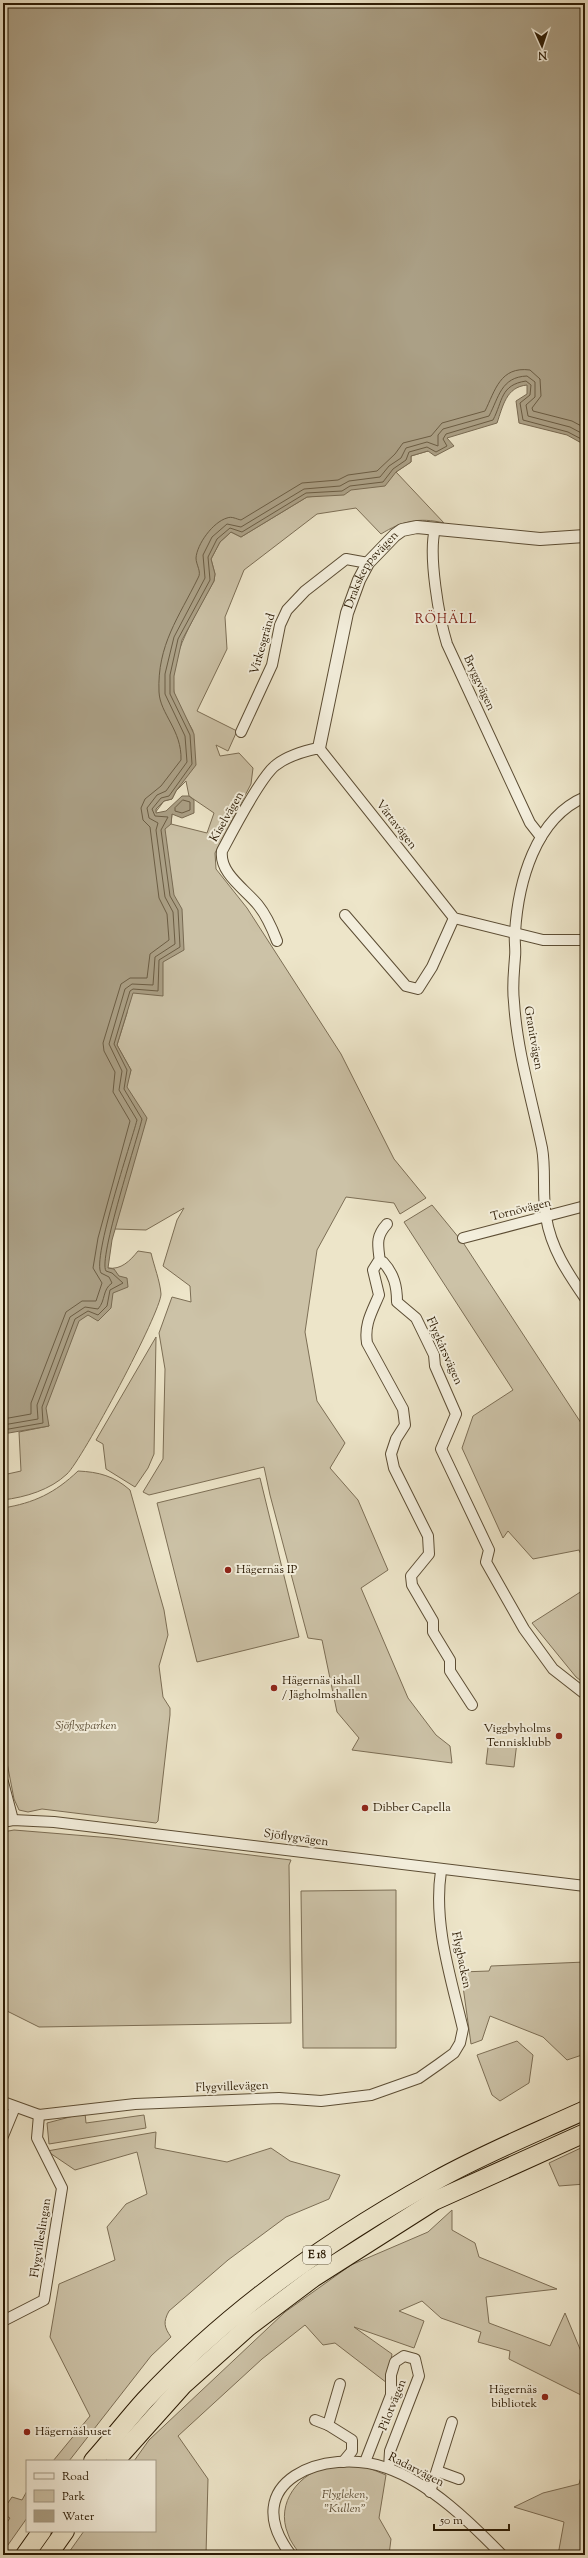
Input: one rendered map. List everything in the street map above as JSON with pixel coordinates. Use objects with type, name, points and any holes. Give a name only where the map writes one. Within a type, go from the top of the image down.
[{"type":"highway","name":"E 18","points":[[94,2460],[145,2400],[199,2349],[300,2267],[371,2218],[437,2180],[585,2110]]},
{"type":"highway","name":"E 18","points":[[116,2460],[183,2385],[248,2327],[313,2278],[434,2201],[585,2132]]},
{"type":"highway","points":[[25,2555],[41,2532]]},
{"type":"highway","points":[[48,2555],[64,2532]]},
{"type":"street","name":"Drakskeppsvägen","points":[[319,748],[347,613],[353,593],[368,563],[402,530],[417,527],[540,539],[585,536]]},
{"type":"street","name":"Bryggvägen","points":[[435,529],[433,538],[436,577],[441,624],[447,644],[518,799],[530,823],[541,837]]},
{"type":"street","name":"Virkesgränd","points":[[241,732],[272,665],[280,625],[291,604],[346,559],[368,563]]},
{"type":"street","name":"Värtavägen","points":[[319,748],[454,918]]},
{"type":"street","name":"Kiselvägen","points":[[277,941],[270,923],[258,905],[228,871],[221,859],[222,850],[266,777],[276,765],[305,751],[319,748]]},
{"type":"street","name":"Granitvägen","points":[[585,797],[561,811],[541,837],[526,876],[515,934],[514,1004],[542,1150],[546,1217],[556,1253],[585,1298]]},
{"type":"street","points":[[344,915],[406,986],[418,989],[432,968],[454,918],[543,940],[585,940]]},
{"type":"street","name":"Tornövägen","points":[[463,1238],[585,1206]]},
{"type":"street","points":[[387,1224],[379,1233],[376,1246],[380,1262],[373,1270],[379,1295],[370,1313],[365,1330],[367,1343],[403,1409],[406,1425],[396,1439],[391,1454],[394,1468],[428,1536],[429,1554],[411,1576],[412,1585],[433,1621],[433,1632],[450,1660],[450,1671],[472,1705]]},
{"type":"street","name":"Flygkårsvägen","points":[[380,1262],[388,1267],[394,1278],[398,1288],[398,1302],[416,1318],[449,1394],[456,1414],[441,1449],[489,1550],[486,1562],[524,1628],[552,1669],[585,1694]]},
{"type":"street","points":[[3,1782],[8,1821]]},
{"type":"street","name":"Sjöflygvägen","points":[[8,1821],[54,1822],[270,1847],[441,1871],[585,1886]]},
{"type":"street","name":"Flygbacken","points":[[441,1871],[438,1887],[442,1935],[463,2029],[460,2043],[454,2053]]},
{"type":"street","name":"Flygvillevägen","points":[[3,2102],[39,2115],[151,2103],[279,2098],[321,2101],[371,2095],[418,2078],[454,2053]]},
{"type":"street","points":[[3,2136],[14,2107]]},
{"type":"street","name":"Flygvilleslingan","points":[[3,2321],[44,2300],[62,2188],[38,2138],[39,2115]]},
{"type":"street","name":"Pilotvägen","points":[[365,2462],[391,2395],[391,2375],[395,2362],[404,2356],[416,2359],[419,2376],[390,2451],[389,2468]]},
{"type":"street","points":[[328,2425],[340,2384]]},
{"type":"street","points":[[315,2420],[328,2425],[352,2440],[352,2451],[343,2462]]},
{"type":"street","points":[[430,2492],[452,2422]]},
{"type":"street","name":"Radarvägen","points":[[291,2555],[279,2539],[273,2525],[276,2500],[286,2482],[299,2472],[329,2462],[365,2462],[389,2468],[443,2499],[502,2555]]},
{"type":"street","points":[[437,2471],[459,2479]]},
{"type":"green space","points":[[428,451],[411,456],[411,462],[396,472],[444,523],[427,520],[411,521],[396,526],[381,534],[356,508],[317,514],[244,570],[225,617],[227,649],[197,711],[237,731],[228,751],[216,745],[220,756],[239,753],[253,768],[251,784],[215,853],[216,869],[247,908],[341,1054],[394,1159],[426,1198],[400,1214],[394,1203],[346,1197],[317,1250],[305,1332],[317,1401],[345,1443],[330,1468],[358,1500],[388,1570],[361,1588],[408,1698],[436,1735],[450,1746],[452,1763],[352,1750],[359,1738],[337,1712],[322,1640],[308,1638],[264,1467],[149,1495],[143,1492],[163,1459],[165,1369],[159,1333],[172,1297],[191,1302],[190,1286],[163,1266],[177,1220],[184,1208],[146,1230],[115,1229],[84,1139],[129,1077],[131,1070],[117,1045],[127,1013],[123,914],[172,814],[171,824],[207,833],[214,813],[189,796],[186,781],[176,791],[172,799],[164,801],[152,817],[193,731],[175,697],[173,679],[179,650],[185,635],[214,581],[215,574],[211,559],[220,542],[231,532],[241,537],[307,497],[328,495],[383,457]]},
{"type":"green space","points":[[432,1205],[464,1244],[585,1429],[585,1563],[579,1550],[533,1559],[508,1531],[503,1538],[462,1448],[473,1416],[513,1390],[404,1222]]},
{"type":"green space","points":[[138,1251],[151,1253],[161,1294],[158,1306],[120,1386],[88,1442],[67,1474],[60,1480],[37,1492],[3,1500],[3,1475],[21,1471],[19,1432],[49,1426],[35,1385],[108,1268],[117,1268],[125,1264]]},
{"type":"green space","points":[[156,1337],[154,1454],[148,1468],[135,1487],[106,1469],[103,1444],[96,1440]]},
{"type":"green space","name":"Sjöflygparken","points":[[78,1471],[93,1472],[112,1478],[130,1490],[164,1610],[168,1635],[159,1666],[163,1697],[170,1708],[170,1715],[158,1821],[156,1823],[42,1809],[28,1812],[19,1810],[14,1799],[3,1742],[3,1508],[25,1503],[44,1496],[61,1485]]},
{"type":"green space","name":"Hägernäs IP","points":[[260,1478],[299,1637],[197,1662],[157,1503]]},
{"type":"green space","points":[[585,1589],[585,1684],[576,1677],[532,1623]]},
{"type":"green space","points":[[489,1739],[517,1742],[514,1767],[486,1764]]},
{"type":"green space","points":[[14,1830],[112,1838],[291,1860],[289,1865],[291,2023],[39,2027],[3,2009],[3,1832]]},
{"type":"green space","points":[[396,1890],[396,2048],[303,2048],[301,1891]]},
{"type":"green space","points":[[585,1962],[585,2054],[567,2060],[543,2037],[490,2016],[482,2040],[471,2044],[461,1972],[489,1971],[491,1966]]},
{"type":"green space","points":[[517,2041],[533,2055],[529,2083],[500,2101],[492,2095],[477,2055]]},
{"type":"green space","points":[[85,2113],[86,2123],[144,2115],[146,2128],[49,2144],[47,2123]]},
{"type":"green space","points":[[156,2132],[155,2148],[227,2162],[271,2148],[290,2161],[340,2175],[329,2199],[286,2217],[228,2260],[169,2311],[165,2324],[171,2337],[151,2356],[70,2460],[54,2460],[90,2416],[50,2337],[59,2284],[115,2260],[107,2227],[126,2204],[147,2194],[137,2152],[75,2170],[47,2151]]},
{"type":"green space","points":[[585,2146],[585,2184],[559,2186],[549,2163]]},
{"type":"green space","points":[[452,2210],[452,2230],[475,2243],[479,2257],[557,2289],[486,2297],[489,2323],[550,2346],[565,2313],[585,2361],[585,2397],[509,2359],[510,2351],[478,2342],[481,2332],[441,2318],[422,2301],[399,2311],[424,2321],[414,2348],[354,2327],[392,2354],[387,2383],[335,2343],[323,2345],[305,2325],[262,2359],[178,2436],[208,2479],[206,2555],[67,2555],[83,2532],[156,2532],[156,2460],[135,2460],[149,2440],[285,2312],[351,2265],[428,2232]]},
{"type":"green space","points":[[585,2463],[585,2555],[558,2555],[564,2522],[514,2507],[543,2493],[579,2484]]},
{"type":"green space","name":"Flygleken, \"Kullen\"","points":[[359,2464],[386,2475],[379,2518],[391,2539],[389,2555],[299,2553],[290,2539],[285,2522],[287,2500],[293,2491],[300,2482],[319,2469],[331,2466]]},
{"type":"green space","points":[[26,2493],[26,2519],[3,2552],[3,2528],[10,2518],[3,2514],[3,2510],[12,2497],[22,2500]]},
{"type":"water","points":[[3,3],[585,3],[585,445],[567,435],[519,423],[516,401],[527,394],[527,385],[514,389],[506,398],[497,423],[447,438],[454,446],[435,456],[428,451],[411,456],[411,462],[396,472],[385,486],[351,490],[344,495],[307,497],[241,537],[231,532],[220,542],[211,559],[215,574],[214,581],[182,640],[174,676],[174,692],[194,734],[196,765],[176,791],[172,799],[164,801],[156,809],[156,813],[166,811],[182,796],[189,796],[194,800],[194,813],[182,818],[172,814],[171,824],[165,829],[174,895],[182,909],[184,950],[163,962],[163,996],[133,993],[117,1045],[131,1070],[127,1087],[147,1118],[112,1240],[108,1268],[114,1269],[119,1276],[127,1278],[128,1287],[113,1293],[111,1308],[98,1321],[88,1315],[79,1321],[46,1408],[49,1426],[3,1434]]},
{"type":"place","name":"Hägernäs IP","points":[[228,1570]]},
{"type":"place","name":"Hägernäs ishall / Jägholmshallen","points":[[274,1688]]},
{"type":"place","name":"Viggbyholms Tennisklubb","points":[[559,1736]]},
{"type":"place","name":"Dibber Capella","points":[[365,1808]]},
{"type":"place","name":"Hägernäs bibliotek","points":[[545,2397]]},
{"type":"place","name":"Hägernäshuset","points":[[27,2432]]},
{"type":"district","name":"RÖHÄLL","points":[[446,620]]}]
